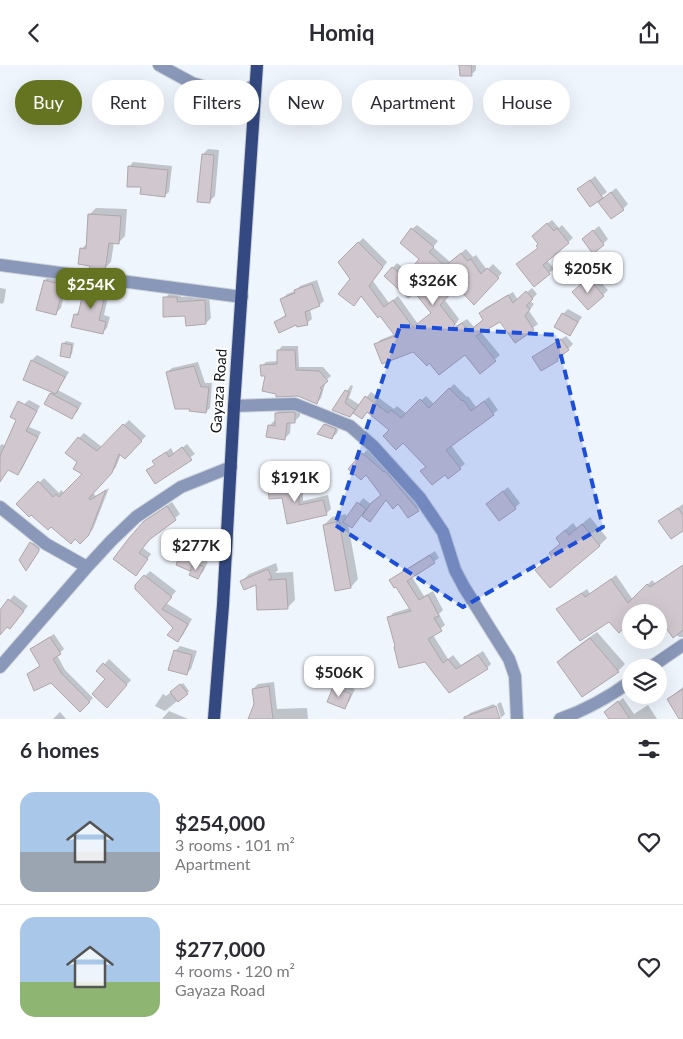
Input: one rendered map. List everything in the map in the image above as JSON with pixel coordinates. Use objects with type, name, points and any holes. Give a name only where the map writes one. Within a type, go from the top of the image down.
[{"type":"main road","name":"Gayaza Road","points":[[256,80],[257,65]]},
{"type":"main road","name":"Gayaza Road","points":[[214,719],[253,125]]},
{"type":"street","points":[[159,65],[186,80]]},
{"type":"street","points":[[0,265],[242,297]]},
{"type":"street","points":[[234,406],[295,404],[350,426],[372,446],[420,498],[443,532],[464,587],[509,659],[515,676],[517,719]]},
{"type":"street","points":[[0,667],[87,567],[136,517],[166,496],[198,479],[231,467]]},
{"type":"street","points":[[0,507],[46,544],[87,567]]},
{"type":"street","points":[[663,659],[683,645]]},
{"type":"street","points":[[560,719],[601,701],[622,687]]},
{"type":"highlighted area","points":[[400,326],[556,335],[603,527],[463,607],[335,525]]},
{"type":"building","points":[[459,65],[471,65],[472,76],[460,76]]},
{"type":"building","points":[[202,154],[214,155],[210,203],[197,202]]},
{"type":"building","points":[[128,166],[168,170],[165,197],[140,194],[141,187],[127,187]]},
{"type":"building","points":[[590,180],[603,198],[590,207],[577,189]]},
{"type":"building","points":[[611,192],[624,210],[611,219],[598,202]]},
{"type":"building","points":[[88,214],[121,216],[119,244],[109,243],[105,271],[89,269],[90,266],[78,264],[80,248],[86,249]]},
{"type":"building","points":[[547,223],[554,231],[557,228],[569,243],[543,265],[550,274],[534,287],[516,264],[538,248],[536,246],[538,244],[532,236]]},
{"type":"building","points":[[411,228],[434,247],[429,252],[445,266],[461,253],[467,261],[471,259],[481,274],[487,268],[499,278],[474,305],[457,287],[440,305],[455,324],[452,329],[462,323],[469,331],[483,320],[479,313],[508,295],[513,303],[526,291],[533,299],[526,306],[530,309],[525,316],[534,330],[515,343],[500,322],[476,336],[496,361],[480,374],[465,355],[439,375],[429,363],[427,366],[413,352],[382,364],[374,344],[395,336],[380,316],[378,318],[361,296],[354,306],[338,294],[350,279],[338,262],[358,242],[383,267],[369,286],[384,307],[393,300],[413,327],[431,313],[415,293],[408,298],[384,276],[392,267],[404,277],[419,259],[400,243]]},
{"type":"building","points":[[593,230],[604,245],[593,254],[582,239]]},
{"type":"building","points":[[588,278],[604,296],[588,310],[572,292]]},
{"type":"building","points":[[44,280],[64,285],[56,315],[36,310]]},
{"type":"building","points":[[85,284],[107,287],[99,320],[106,322],[103,334],[71,327],[74,314],[78,315]]},
{"type":"building","points":[[312,284],[320,306],[305,312],[308,325],[297,327],[296,325],[279,333],[274,322],[286,316],[280,299],[295,293],[294,290]]},
{"type":"building","points":[[163,297],[177,297],[177,302],[205,300],[206,324],[186,326],[185,316],[163,317]]},
{"type":"building","points":[[562,313],[578,322],[570,336],[554,327]]},
{"type":"building","points":[[561,339],[569,350],[557,359],[558,361],[541,371],[532,357]]},
{"type":"building","points":[[62,343],[72,345],[70,358],[60,356]]},
{"type":"building","points":[[277,350],[295,350],[296,370],[319,371],[328,381],[320,388],[322,389],[317,404],[298,396],[276,397],[276,394],[262,391],[265,376],[261,376],[260,365],[277,364]]},
{"type":"building","points":[[31,360],[65,377],[56,394],[23,380]]},
{"type":"building","points":[[194,366],[201,387],[209,387],[206,413],[189,411],[190,409],[175,409],[166,372]]},
{"type":"building","points":[[449,388],[463,400],[471,411],[484,401],[494,415],[446,450],[461,469],[448,479],[445,475],[432,485],[420,471],[426,467],[403,443],[396,450],[383,436],[389,430],[367,412],[362,419],[353,413],[365,396],[388,413],[391,410],[401,418],[420,399],[429,408]]},
{"type":"building","points":[[345,390],[349,392],[345,403],[355,410],[350,417],[332,410]]},
{"type":"building","points":[[50,393],[78,408],[72,419],[44,404]]},
{"type":"building","points":[[18,401],[37,411],[26,431],[38,437],[18,475],[8,470],[0,482],[0,456],[16,420],[10,417]]},
{"type":"building","points":[[294,412],[295,423],[287,423],[285,440],[266,437],[268,425],[275,426],[275,413]]},
{"type":"building","points":[[123,424],[142,441],[125,459],[119,454],[112,473],[89,498],[90,500],[106,490],[89,535],[80,544],[75,539],[71,544],[51,527],[48,530],[31,515],[29,517],[16,504],[38,481],[53,497],[56,494],[59,497],[82,474],[73,469],[77,462],[65,453],[78,437],[97,451]]},
{"type":"building","points":[[324,424],[336,429],[332,439],[317,434]]},
{"type":"building","points":[[182,447],[192,460],[155,484],[146,470],[155,465],[152,461],[166,452],[169,457]]},
{"type":"building","points":[[362,453],[385,471],[419,511],[408,518],[398,504],[393,509],[386,500],[370,522],[362,516],[371,503],[381,495],[366,475],[361,480],[348,469]]},
{"type":"building","points":[[294,481],[294,494],[299,495],[299,505],[323,500],[327,515],[287,524],[282,498],[269,499],[268,482]]},
{"type":"building","points":[[503,491],[516,509],[499,521],[486,504]]},
{"type":"building","points":[[357,502],[366,509],[352,528],[343,522]]},
{"type":"building","points":[[167,506],[176,520],[149,540],[139,553],[148,559],[136,576],[113,559],[144,521]]},
{"type":"building","points":[[678,508],[683,515],[683,531],[671,539],[658,521]]},
{"type":"building","points":[[339,521],[351,588],[335,591],[323,525]]},
{"type":"building","points":[[582,524],[600,546],[550,588],[535,570],[552,557],[549,553],[560,544],[556,538],[565,530],[569,535]]},
{"type":"building","points":[[187,534],[201,539],[190,571],[176,565]]},
{"type":"building","points":[[30,542],[39,551],[26,571],[19,560]]},
{"type":"building","points":[[430,555],[435,563],[407,581],[419,600],[428,595],[439,616],[434,618],[442,631],[428,639],[443,663],[448,659],[456,669],[478,655],[488,669],[449,693],[425,662],[399,668],[387,617],[411,611],[396,587],[394,588],[389,580]]},
{"type":"building","points":[[195,563],[204,567],[198,579],[189,575]]},
{"type":"building","points":[[683,565],[683,630],[673,638],[667,630],[667,604],[622,604],[622,630],[619,633],[609,622],[580,641],[556,609],[582,593],[585,597],[611,579],[628,603],[647,584],[650,587]]},
{"type":"building","points":[[268,569],[272,578],[268,580],[286,579],[288,609],[257,610],[256,585],[244,590],[240,581]]},
{"type":"building","points":[[144,575],[172,597],[162,609],[188,624],[178,642],[167,635],[173,628],[135,589],[135,585]]},
{"type":"building","points":[[8,599],[24,611],[10,629],[7,627],[0,635],[0,610]]},
{"type":"building","points":[[50,637],[61,654],[53,659],[62,674],[90,702],[80,712],[51,683],[34,691],[27,674],[40,666],[30,649]]},
{"type":"building","points":[[590,638],[619,672],[582,697],[557,662]]},
{"type":"building","points":[[174,650],[192,655],[187,675],[168,670]]},
{"type":"building","points":[[103,663],[127,685],[107,708],[92,694],[105,679],[96,671]]},
{"type":"building","points":[[180,684],[188,694],[178,702],[170,692]]},
{"type":"building","points":[[269,686],[273,719],[248,719],[254,704],[252,689]]},
{"type":"building","points":[[333,687],[351,694],[345,709],[327,702]]},
{"type":"building","points":[[683,689],[683,719],[679,719],[667,699]]},
{"type":"building","points":[[618,701],[630,719],[609,719],[604,712]]},
{"type":"building","points":[[496,706],[500,719],[464,719],[464,717]]}]
